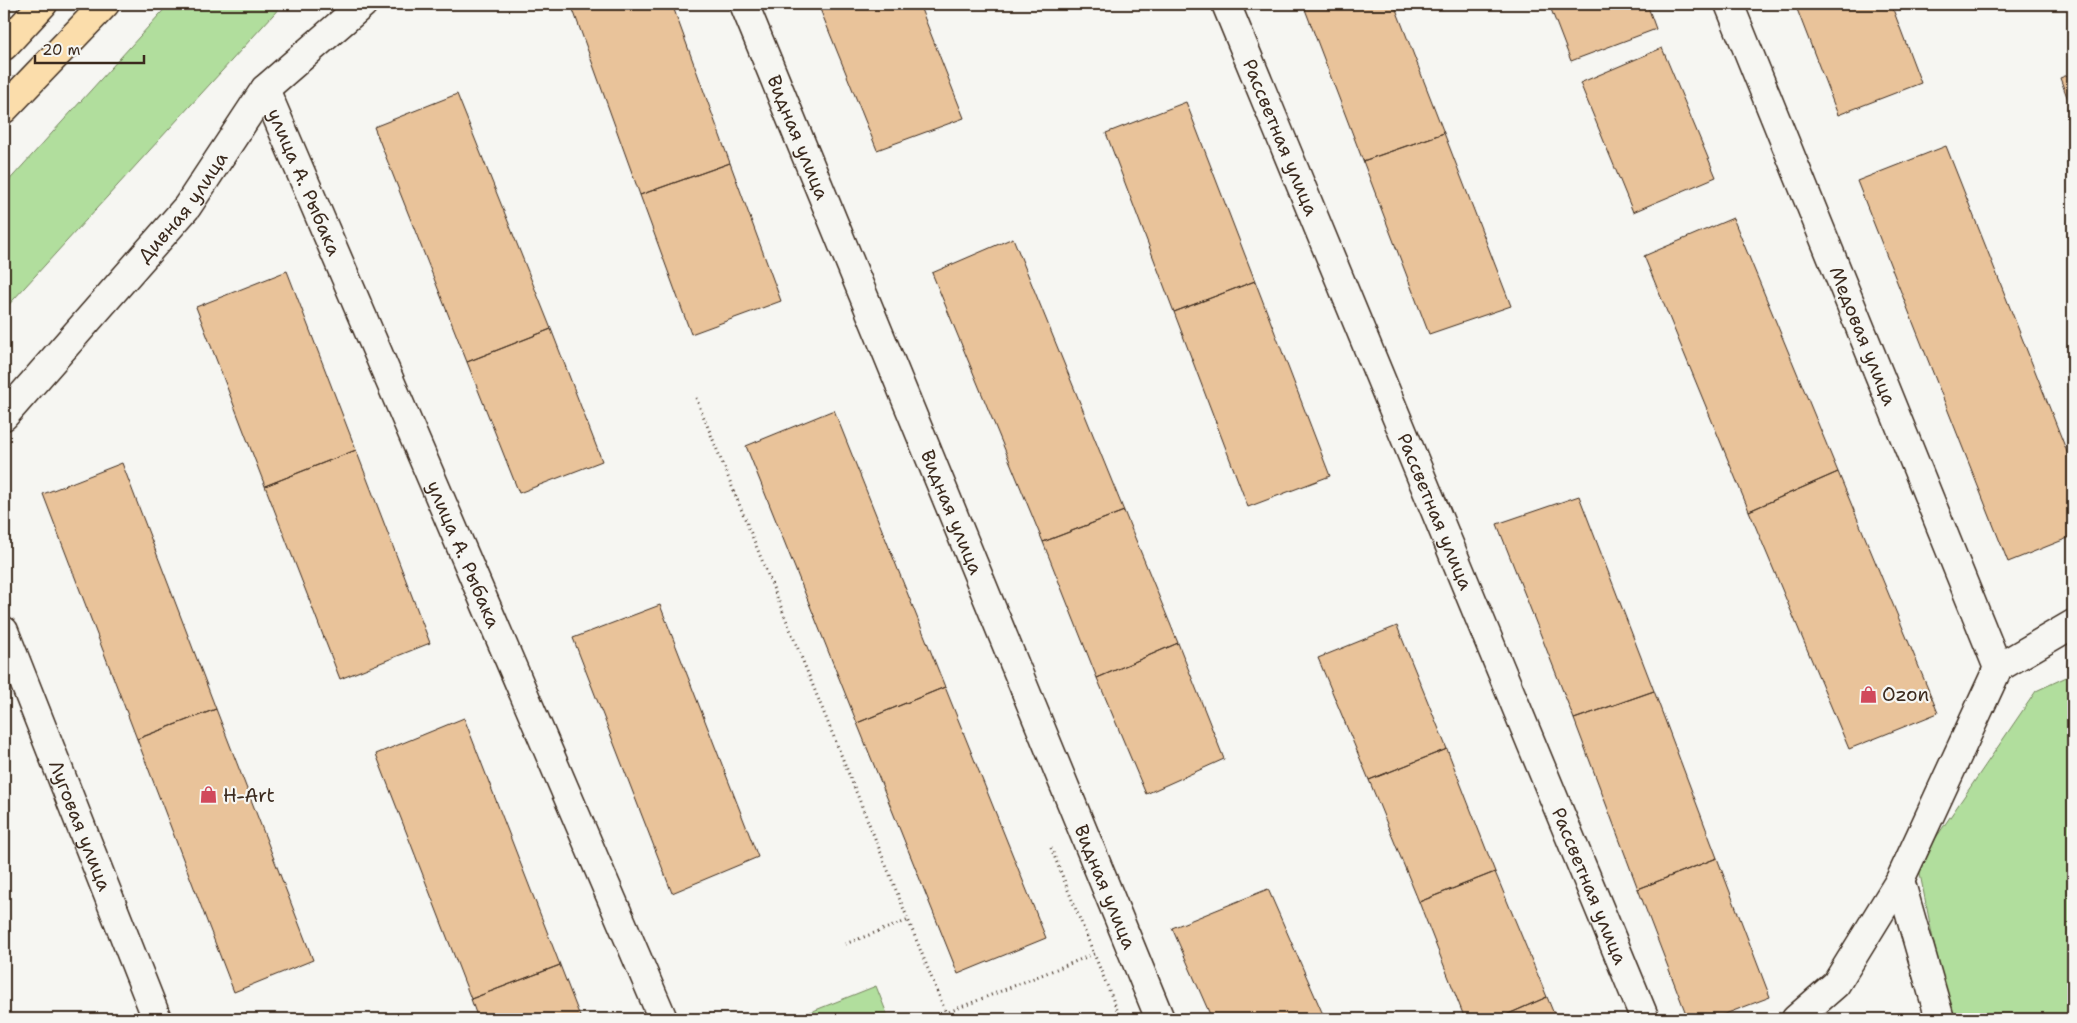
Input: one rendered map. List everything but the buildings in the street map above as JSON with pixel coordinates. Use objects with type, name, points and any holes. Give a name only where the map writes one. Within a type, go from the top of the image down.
[{"type":"main road","points":[[4,46],[43,4]]},
{"type":"main road","points":[[4,109],[105,4]]},
{"type":"street","name":"Дивная улица","points":[[4,416],[187,207],[266,89],[363,4]]},
{"type":"street","name":"Видная улица","points":[[744,4],[1160,1019]]},
{"type":"street","name":"Рассветная улица","points":[[1226,4],[1644,1019]]},
{"type":"street","name":"Медовая улица","points":[[1729,4],[1998,668]]},
{"type":"street","name":"улица А. Рыбака","points":[[266,89],[663,1019]]},
{"type":"street","points":[[1796,1019],[1836,984],[1900,880],[1998,668],[2073,624]]},
{"type":"street","name":"Луговая улица","points":[[4,631],[157,1019]]},
{"type":"street","points":[[1900,880],[1940,1019]]},
{"type":"path","points":[[696,398],[949,1019]]},
{"type":"path","points":[[845,944],[908,920]]},
{"type":"path","points":[[946,1013],[1094,954],[1121,1019]]},
{"type":"green space","points":[[169,4],[283,4],[4,310],[4,186]]},
{"type":"green space","points":[[2073,674],[2073,1019],[1949,1019],[1918,864],[2036,691]]},
{"type":"green space","points":[[876,986],[889,1019],[793,1019]]},
{"type":"place","name":"Ozon","points":[[1868,694]]},
{"type":"place","name":"H-Art","points":[[209,795]]}]
